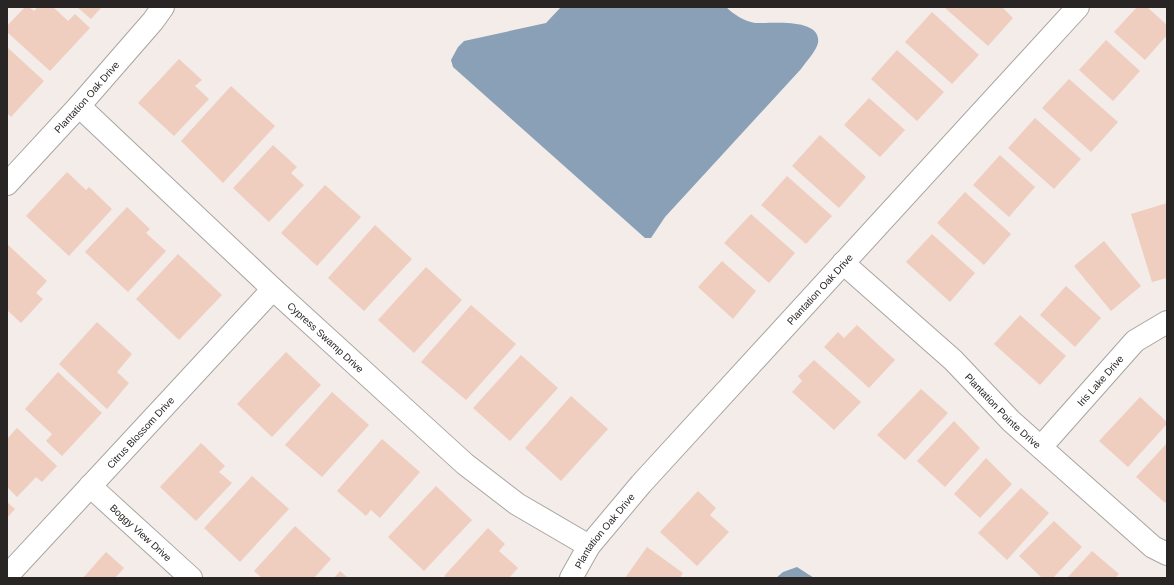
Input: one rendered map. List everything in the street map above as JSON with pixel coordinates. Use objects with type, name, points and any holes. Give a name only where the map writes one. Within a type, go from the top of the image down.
[{"type":"street","name":"Plantation Oak Drive","points":[[7,184],[79,106],[153,21],[163,7]]},
{"type":"street","name":"Plantation Oak Drive","points":[[571,578],[589,546],[641,484],[1078,7]]},
{"type":"street","name":"Cypress Swamp Drive","points":[[79,106],[273,288],[465,464],[517,504],[589,546]]},
{"type":"street","name":"Plantation Pointe Drive","points":[[844,263],[953,360],[1011,421],[1154,547],[1167,554]]},
{"type":"street","name":"Citrus Blossom Drive","points":[[7,576],[273,288]]},
{"type":"street","name":"Iris Lake Drive","points":[[1041,448],[1135,341],[1167,322]]},
{"type":"street","name":"Boggy View Drive","points":[[90,486],[192,578]]},
{"type":"water","points":[[561,7],[726,7],[747,21],[755,23],[793,24],[812,29],[817,35],[818,43],[813,53],[801,69],[665,217],[651,238],[645,238],[453,67],[451,60],[458,47],[464,41],[546,23]]},
{"type":"water","points":[[797,567],[814,578],[776,578],[783,572]]},
{"type":"building","points":[[25,7],[29,7],[34,11],[38,7],[53,7],[68,21],[75,14],[90,28],[50,71],[7,32],[7,26]]},
{"type":"building","points":[[77,7],[102,7],[91,19]]},
{"type":"building","points":[[944,7],[1002,7],[1013,18],[988,46]]},
{"type":"building","points":[[1137,7],[1147,7],[1167,25],[1167,35],[1145,60],[1114,32]]},
{"type":"building","points":[[932,12],[979,55],[952,84],[905,42]]},
{"type":"building","points":[[1106,40],[1140,71],[1113,101],[1079,70]]},
{"type":"building","points":[[7,47],[44,81],[11,117],[7,113]]},
{"type":"building","points":[[897,50],[944,92],[917,121],[871,79]]},
{"type":"building","points":[[179,59],[202,80],[195,86],[209,99],[174,136],[138,103]]},
{"type":"building","points":[[1069,79],[1118,122],[1091,152],[1042,108]]},
{"type":"building","points":[[231,86],[275,126],[223,183],[181,141]]},
{"type":"building","points":[[869,98],[905,130],[880,157],[844,125]]},
{"type":"building","points":[[1035,118],[1081,159],[1054,189],[1008,148]]},
{"type":"building","points":[[820,135],[866,177],[839,208],[792,166]]},
{"type":"building","points":[[273,145],[297,167],[291,173],[304,185],[269,222],[233,188]]},
{"type":"building","points":[[1000,155],[1035,187],[1009,217],[973,185]]},
{"type":"building","points":[[67,172],[86,190],[89,187],[112,209],[69,256],[26,216]]},
{"type":"building","points":[[787,176],[832,216],[806,244],[761,205]]},
{"type":"building","points":[[325,185],[361,217],[317,266],[281,233]]},
{"type":"building","points":[[965,192],[1011,234],[984,265],[937,223]]},
{"type":"building","points":[[1167,203],[1167,278],[1152,282],[1131,214]]},
{"type":"building","points":[[127,207],[150,229],[146,233],[166,251],[128,292],[85,252]]},
{"type":"building","points":[[751,214],[795,253],[769,283],[724,243]]},
{"type":"building","points":[[375,225],[412,259],[364,311],[328,278]]},
{"type":"building","points":[[932,234],[975,273],[950,302],[906,262]]},
{"type":"building","points":[[1104,241],[1141,286],[1111,311],[1074,266]]},
{"type":"building","points":[[7,244],[47,281],[36,293],[43,299],[21,323],[7,310]]},
{"type":"building","points":[[178,254],[222,295],[179,340],[136,299]]},
{"type":"building","points":[[722,261],[756,291],[733,319],[698,287]]},
{"type":"building","points":[[426,267],[462,300],[414,353],[378,320]]},
{"type":"building","points":[[1066,286],[1101,318],[1075,347],[1040,315]]},
{"type":"building","points":[[471,305],[516,344],[466,400],[421,362]]},
{"type":"building","points":[[1020,315],[1066,356],[1040,385],[994,344]]},
{"type":"building","points":[[97,322],[132,354],[117,372],[129,383],[107,409],[59,364]]},
{"type":"building","points":[[857,325],[895,360],[869,388],[824,347],[838,332],[844,338]]},
{"type":"building","points":[[286,352],[321,385],[272,437],[237,404]]},
{"type":"building","points":[[521,355],[558,388],[510,441],[473,408]]},
{"type":"building","points":[[814,360],[861,402],[834,430],[792,392],[802,381],[798,376]]},
{"type":"building","points":[[58,372],[102,413],[62,456],[46,441],[52,434],[25,409]]},
{"type":"building","points":[[921,389],[948,413],[905,460],[877,435]]},
{"type":"building","points":[[332,392],[369,425],[322,477],[285,445]]},
{"type":"building","points":[[571,396],[608,429],[561,481],[525,448]]},
{"type":"building","points":[[1140,397],[1167,422],[1167,424],[1128,467],[1099,441]]},
{"type":"building","points":[[954,421],[980,448],[945,487],[917,461]]},
{"type":"building","points":[[17,428],[57,466],[42,482],[36,477],[17,497],[7,487],[7,439]]},
{"type":"building","points":[[382,439],[420,472],[380,518],[371,510],[366,516],[337,491]]},
{"type":"building","points":[[201,443],[225,466],[219,472],[232,483],[196,521],[160,487]]},
{"type":"building","points":[[1167,443],[1167,500],[1165,503],[1136,477]]},
{"type":"building","points":[[986,458],[1012,484],[980,518],[954,494]]},
{"type":"building","points":[[252,476],[289,509],[240,562],[204,528]]},
{"type":"building","points":[[436,486],[472,520],[424,571],[388,537]]},
{"type":"building","points":[[1021,488],[1049,513],[1007,560],[978,533]]},
{"type":"building","points":[[698,491],[716,508],[710,515],[729,532],[697,566],[660,532]]},
{"type":"building","points":[[7,502],[15,509],[7,518]]},
{"type":"building","points":[[1054,521],[1082,547],[1053,578],[1042,578],[1019,556]]},
{"type":"building","points":[[295,526],[331,559],[314,578],[262,578],[254,571]]},
{"type":"building","points":[[488,528],[505,544],[499,551],[518,568],[509,578],[446,578],[444,576]]},
{"type":"building","points":[[647,547],[683,573],[680,578],[625,578]]},
{"type":"building","points":[[1092,551],[1119,574],[1115,578],[1067,578]]},
{"type":"building","points":[[106,552],[124,568],[115,578],[83,578]]},
{"type":"building","points":[[340,571],[348,578],[334,578]]}]
